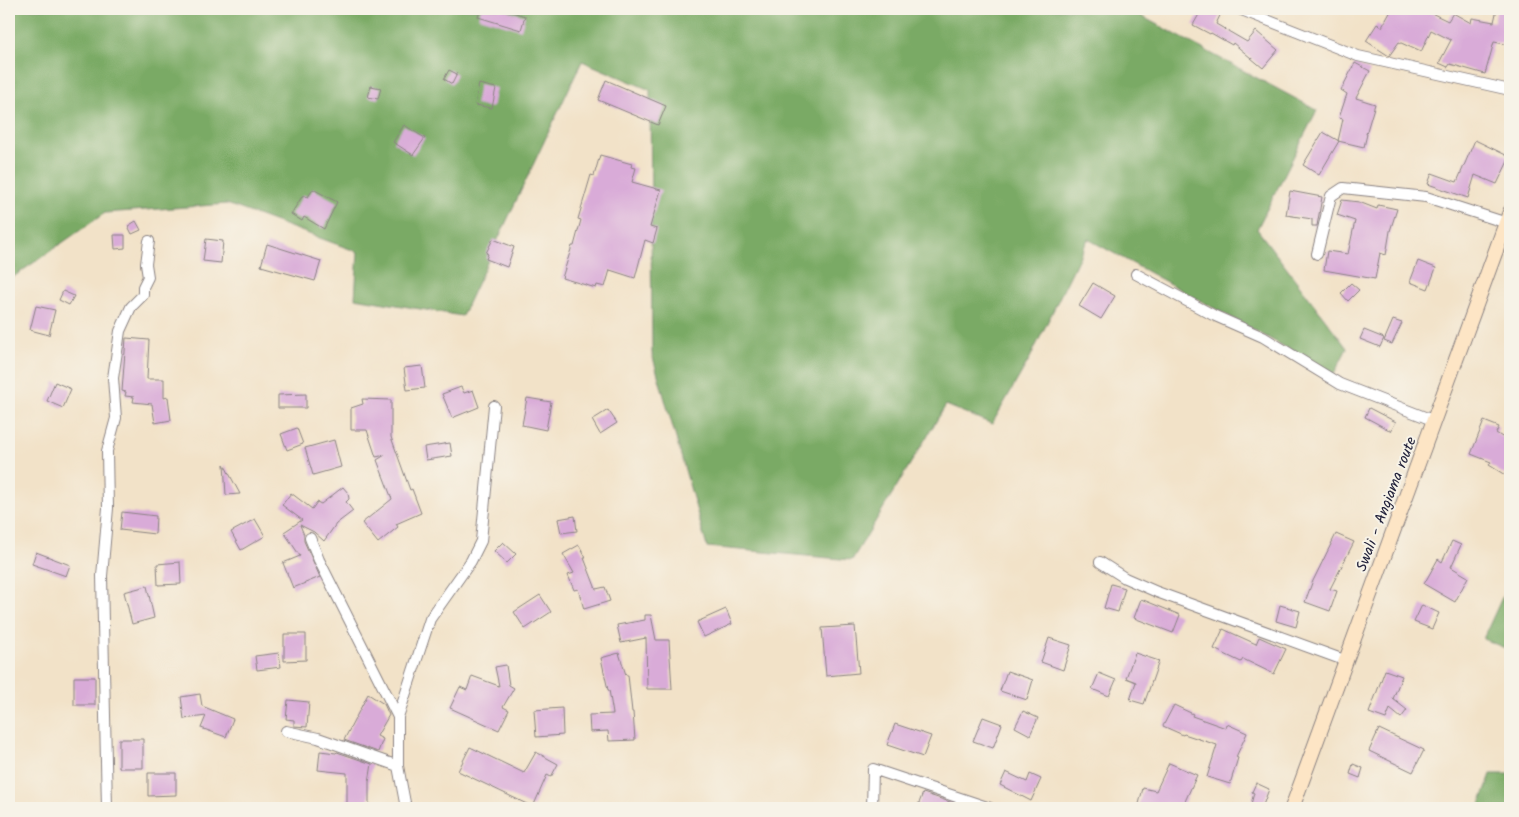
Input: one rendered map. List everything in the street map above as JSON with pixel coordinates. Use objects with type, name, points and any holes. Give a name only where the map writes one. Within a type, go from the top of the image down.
[{"type":"street","points":[[1239,9],[1358,56],[1510,90]]},
{"type":"street","points":[[1317,254],[1331,196],[1343,188],[1426,197],[1509,220]]},
{"type":"street","name":"Swali - Angiama route","points":[[1292,808],[1344,660],[1509,220]]},
{"type":"street","points":[[107,808],[102,576],[108,508],[107,452],[116,418],[113,378],[120,331],[131,307],[142,295],[143,287],[148,277],[146,264],[149,241]]},
{"type":"street","points":[[1136,274],[1213,314],[1263,337],[1340,384],[1435,421]]},
{"type":"street","points":[[406,808],[398,766],[398,717],[430,619],[472,561],[481,541],[494,406]]},
{"type":"street","points":[[310,538],[319,560],[398,717]]},
{"type":"street","points":[[1100,562],[1125,578],[1157,592],[1344,660]]},
{"type":"street","points":[[286,730],[318,738],[398,766]]},
{"type":"street","points":[[872,808],[873,769],[990,808]]},
{"type":"green space","points":[[9,9],[1143,9],[1141,16],[1317,110],[1257,229],[1347,348],[1334,374],[1088,239],[1030,358],[992,424],[946,405],[852,560],[707,547],[652,354],[650,90],[582,61],[462,316],[355,298],[358,252],[227,204],[105,213],[9,280]]},
{"type":"green space","points":[[1510,580],[1510,650],[1483,639]]},
{"type":"green space","points":[[1491,774],[1510,774],[1510,808],[1479,808]]},
{"type":"building","points":[[481,9],[503,9],[525,16],[521,30],[478,17]]},
{"type":"building","points":[[1202,9],[1223,9],[1216,24],[1247,42],[1256,31],[1278,50],[1263,68],[1233,43],[1232,45],[1193,25]]},
{"type":"building","points":[[1392,9],[1423,9],[1448,21],[1453,13],[1471,23],[1472,18],[1494,22],[1497,9],[1510,9],[1510,45],[1494,42],[1485,74],[1450,64],[1448,67],[1439,63],[1451,40],[1431,30],[1421,52],[1399,42],[1389,56],[1366,41],[1377,24],[1382,27]]},
{"type":"building","points":[[1355,63],[1370,71],[1356,98],[1375,104],[1364,147],[1338,141],[1343,119],[1339,118],[1347,94],[1341,90]]},
{"type":"building","points":[[449,70],[457,74],[452,84],[444,79]]},
{"type":"building","points":[[606,80],[666,106],[658,125],[598,100]]},
{"type":"building","points":[[479,84],[496,88],[492,108],[475,105]]},
{"type":"building","points":[[371,86],[381,88],[378,99],[368,97]]},
{"type":"building","points":[[404,125],[425,138],[413,155],[393,142]]},
{"type":"building","points":[[1323,132],[1339,141],[1319,175],[1303,165]]},
{"type":"building","points":[[1475,140],[1510,157],[1497,184],[1475,175],[1468,198],[1428,184],[1432,173],[1457,182]]},
{"type":"building","points":[[600,155],[632,164],[631,167],[636,168],[632,182],[661,190],[650,227],[657,229],[653,243],[645,240],[635,278],[610,270],[605,287],[597,285],[596,288],[562,278],[572,246],[574,246],[581,220],[578,219],[591,175],[594,176]]},
{"type":"building","points":[[313,189],[337,202],[324,229],[304,217],[302,221],[291,214],[303,195],[308,197]]},
{"type":"building","points":[[1290,191],[1322,197],[1317,226],[1312,226],[1312,219],[1286,215]]},
{"type":"building","points":[[1342,200],[1359,202],[1377,209],[1378,205],[1397,209],[1390,231],[1386,255],[1380,253],[1375,279],[1324,270],[1327,251],[1348,254],[1355,221],[1337,215]]},
{"type":"building","points":[[136,221],[141,230],[132,234],[128,226]]},
{"type":"building","points":[[114,235],[125,235],[125,248],[115,249]]},
{"type":"building","points":[[206,239],[223,241],[221,263],[203,261]]},
{"type":"building","points":[[493,239],[514,247],[507,267],[486,259],[488,254],[486,253]]},
{"type":"building","points":[[267,244],[321,261],[315,281],[261,266]]},
{"type":"building","points":[[1418,261],[1436,268],[1428,289],[1410,282]]},
{"type":"building","points":[[1093,283],[1115,296],[1101,319],[1079,306]]},
{"type":"building","points":[[1351,283],[1359,290],[1348,301],[1341,293]]},
{"type":"building","points":[[63,291],[74,296],[69,305],[59,300]]},
{"type":"building","points":[[36,306],[55,310],[49,335],[30,330]]},
{"type":"building","points":[[1393,320],[1402,323],[1392,344],[1384,341]]},
{"type":"building","points":[[1364,330],[1384,338],[1380,347],[1360,339]]},
{"type":"building","points":[[126,338],[149,340],[147,379],[164,379],[164,398],[168,397],[171,420],[155,423],[152,404],[133,402],[134,397],[125,396],[126,392],[122,391]]},
{"type":"building","points":[[422,366],[425,388],[407,390],[404,368]]},
{"type":"building","points":[[55,382],[71,389],[63,408],[47,401]]},
{"type":"building","points":[[461,387],[464,393],[473,390],[479,407],[452,418],[442,394]]},
{"type":"building","points":[[306,394],[306,408],[278,408],[278,395]]},
{"type":"building","points":[[527,398],[551,402],[546,430],[522,425]]},
{"type":"building","points":[[362,399],[391,400],[391,437],[410,490],[412,489],[421,513],[396,524],[398,527],[378,543],[362,523],[392,499],[377,460],[385,455],[376,457],[367,430],[351,430],[351,408],[363,404]]},
{"type":"building","points":[[1369,408],[1396,422],[1391,431],[1365,417]]},
{"type":"building","points":[[608,410],[617,423],[600,434],[592,420]]},
{"type":"building","points":[[1484,421],[1499,427],[1496,433],[1510,442],[1510,478],[1489,465],[1491,462],[1471,454]]},
{"type":"building","points":[[297,428],[303,444],[287,450],[281,434]]},
{"type":"building","points":[[334,440],[341,467],[313,475],[305,448]]},
{"type":"building","points":[[450,443],[452,456],[426,460],[424,447]]},
{"type":"building","points":[[224,464],[240,494],[226,495]]},
{"type":"building","points":[[343,487],[348,493],[349,499],[346,502],[353,511],[336,524],[324,541],[314,532],[300,525],[304,541],[320,577],[293,588],[283,563],[300,556],[284,532],[302,520],[282,505],[291,493],[312,509],[317,502],[321,504]]},
{"type":"building","points":[[122,512],[156,516],[155,534],[120,530]]},
{"type":"building","points":[[575,516],[577,531],[561,533],[558,519]]},
{"type":"building","points":[[255,519],[265,536],[241,550],[231,532]]},
{"type":"building","points":[[1336,534],[1354,542],[1330,589],[1337,591],[1330,611],[1305,602],[1312,583]]},
{"type":"building","points":[[1452,541],[1461,545],[1451,567],[1468,577],[1455,602],[1424,584],[1438,559],[1442,562]]},
{"type":"building","points":[[503,542],[516,554],[507,563],[494,551]]},
{"type":"building","points":[[579,545],[586,558],[584,558],[596,589],[605,587],[610,601],[584,609],[578,589],[574,590],[568,575],[574,573],[563,554]]},
{"type":"building","points":[[36,552],[70,565],[66,576],[32,564]]},
{"type":"building","points":[[180,562],[181,584],[158,585],[157,564]]},
{"type":"building","points":[[1111,584],[1125,588],[1118,612],[1104,608]]},
{"type":"building","points":[[147,586],[154,618],[132,624],[124,592]]},
{"type":"building","points":[[540,595],[551,612],[525,629],[514,612]]},
{"type":"building","points":[[1141,599],[1180,615],[1173,633],[1134,618]]},
{"type":"building","points":[[1280,605],[1300,611],[1296,627],[1276,621]]},
{"type":"building","points":[[1422,605],[1439,613],[1432,629],[1414,622]]},
{"type":"building","points":[[726,609],[732,624],[704,637],[697,622]]},
{"type":"building","points":[[645,615],[651,615],[656,640],[669,640],[672,689],[647,689],[646,638],[621,643],[617,625],[645,620]]},
{"type":"building","points":[[855,626],[859,673],[826,676],[822,628]]},
{"type":"building","points":[[1223,629],[1256,644],[1259,637],[1286,649],[1274,674],[1243,659],[1241,662],[1214,649]]},
{"type":"building","points":[[284,634],[306,634],[306,660],[284,661]]},
{"type":"building","points":[[1049,638],[1071,645],[1063,670],[1041,662]]},
{"type":"building","points":[[279,653],[281,667],[257,670],[255,656]]},
{"type":"building","points":[[619,653],[626,675],[628,675],[635,740],[609,741],[608,731],[590,732],[589,715],[613,714],[601,658]]},
{"type":"building","points":[[1135,653],[1159,661],[1144,704],[1130,700],[1136,682],[1126,678]]},
{"type":"building","points":[[506,665],[509,685],[514,688],[503,707],[509,710],[499,730],[450,708],[460,687],[467,690],[472,676],[499,686],[495,667]]},
{"type":"building","points":[[1385,670],[1402,676],[1393,699],[1407,710],[1401,718],[1390,709],[1386,719],[1369,713]]},
{"type":"building","points":[[1007,671],[1033,680],[1027,700],[1000,691]]},
{"type":"building","points":[[1099,673],[1116,680],[1109,696],[1092,689]]},
{"type":"building","points":[[74,677],[95,677],[95,705],[74,705]]},
{"type":"building","points":[[200,694],[202,706],[233,719],[226,737],[201,728],[206,716],[184,719],[181,697]]},
{"type":"building","points":[[368,694],[384,704],[389,715],[377,736],[383,739],[378,752],[344,740]]},
{"type":"building","points":[[288,700],[309,702],[307,727],[294,726],[294,720],[286,719]]},
{"type":"building","points":[[1174,705],[1193,714],[1192,716],[1226,728],[1227,724],[1247,733],[1236,757],[1238,758],[1230,784],[1207,777],[1217,745],[1183,735],[1163,726]]},
{"type":"building","points":[[562,708],[563,735],[536,737],[534,710]]},
{"type":"building","points":[[1023,711],[1038,718],[1030,735],[1015,727]]},
{"type":"building","points":[[983,717],[1002,724],[993,748],[973,741]]},
{"type":"building","points":[[895,724],[931,736],[923,757],[887,745]]},
{"type":"building","points":[[1379,729],[1424,750],[1413,772],[1369,751]]},
{"type":"building","points":[[119,739],[143,739],[143,768],[119,768]]},
{"type":"building","points":[[470,747],[524,773],[536,752],[558,764],[551,777],[547,775],[533,807],[458,771]]},
{"type":"building","points":[[320,751],[337,752],[372,764],[369,782],[369,808],[347,808],[347,773],[318,770]]},
{"type":"building","points":[[1169,763],[1197,775],[1182,808],[1138,808],[1143,788],[1156,791]]},
{"type":"building","points":[[1353,764],[1363,768],[1360,778],[1350,774]]},
{"type":"building","points":[[1006,772],[1027,782],[1030,774],[1041,779],[1031,801],[1000,785]]},
{"type":"building","points":[[148,773],[176,773],[176,795],[148,796]]},
{"type":"building","points":[[1256,783],[1269,789],[1262,808],[1250,808],[1254,793],[1252,792]]},
{"type":"building","points":[[923,793],[962,806],[961,808],[917,808]]}]
